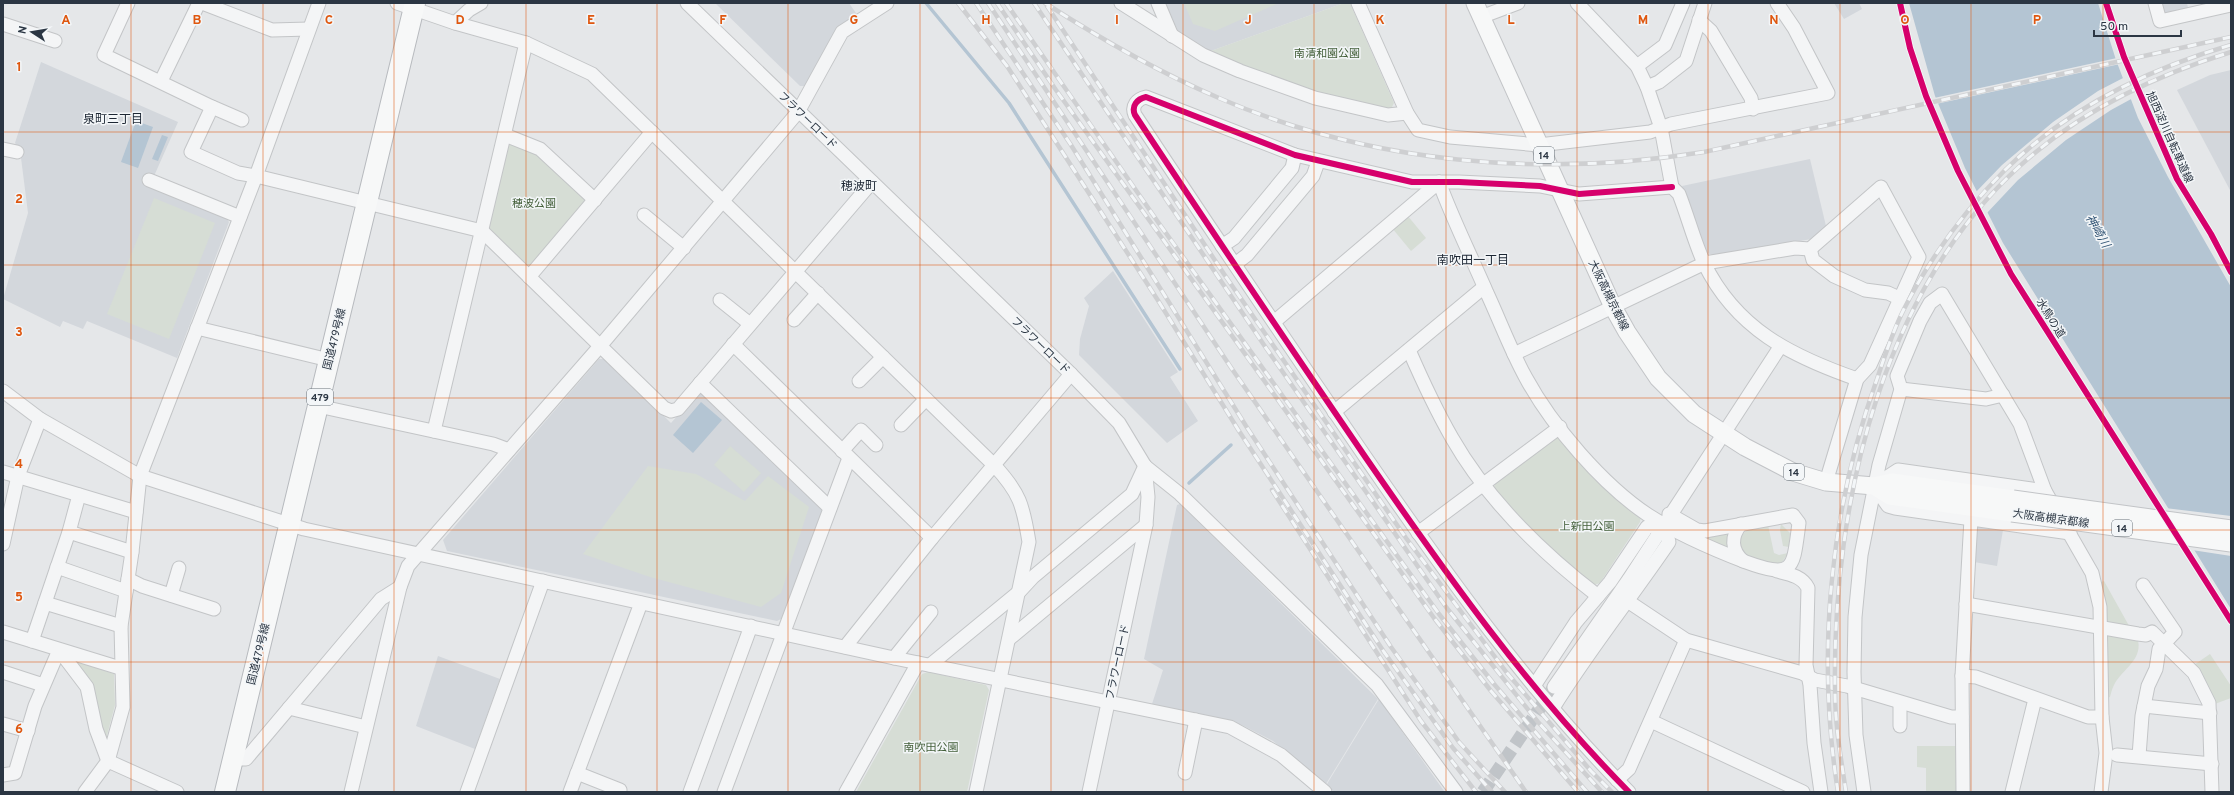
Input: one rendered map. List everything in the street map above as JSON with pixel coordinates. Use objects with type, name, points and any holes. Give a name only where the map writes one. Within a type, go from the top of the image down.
[{"type":"highway","name":"国道479号線","points":[[225,792],[366,203],[408,5]]},
{"type":"main road","name":"大阪高槻京都線","points":[[1478,10],[1612,307],[1658,378],[1694,414],[1723,434],[1793,472],[1826,482],[1874,486],[1890,496],[2013,506],[2231,529]]},
{"type":"main road","name":"大阪高槻京都線","points":[[2013,506],[2231,543]]},
{"type":"street","points":[[128,3],[104,55],[242,120]]},
{"type":"street","points":[[161,81],[199,3]]},
{"type":"street","points":[[202,3],[272,30],[309,29]]},
{"type":"street","points":[[455,23],[469,10],[481,3]]},
{"type":"street","name":"フラワーロード","points":[[687,3],[798,112],[1071,374],[1119,424],[1146,466],[1148,497],[1146,526],[1089,792]]},
{"type":"street","points":[[351,792],[400,587],[408,566],[421,553],[600,346],[798,112],[842,32],[887,3]]},
{"type":"street","points":[[1121,3],[1172,37],[1203,55],[1240,71],[1315,98],[1388,115],[1407,113]]},
{"type":"street","points":[[1158,3],[1172,37]]},
{"type":"street","points":[[1358,3],[1407,113],[1418,130],[1450,137],[1539,145],[1650,132],[1671,124],[1753,109],[1828,92],[1794,28],[1777,3]]},
{"type":"street","points":[[1478,10],[1518,3]]},
{"type":"street","points":[[1576,3],[1637,66],[1647,87],[1661,128],[1672,187],[1679,194],[1705,263],[1738,312],[1752,326],[1780,347],[1817,365],[1857,380]]},
{"type":"street","points":[[1637,66],[1665,45],[1683,3]]},
{"type":"street","points":[[1647,87],[1659,82],[1686,61],[1705,3]]},
{"type":"street","points":[[2155,3],[2160,21],[2231,5]]},
{"type":"street","points":[[85,792],[108,761],[122,707],[120,668],[121,626],[132,552],[140,476],[256,176],[309,29],[316,4]]},
{"type":"street","points":[[408,5],[455,23],[526,43],[592,74],[1011,483],[1023,508],[1029,542],[1020,591],[976,792]]},
{"type":"street","points":[[1699,20],[1711,31],[1751,98],[1753,109]]},
{"type":"street","points":[[3,24],[55,41]]},
{"type":"street","points":[[434,431],[526,43]]},
{"type":"street","points":[[1629,792],[1534,686],[1473,609],[1418,533],[1222,246],[1135,115],[1134,108],[1138,100],[1148,98],[1180,112],[1318,162],[1412,182],[1540,186],[1579,194],[1672,187]]},
{"type":"street","points":[[212,107],[191,152],[238,173],[256,176],[482,231],[664,408],[670,411],[678,409],[872,182]]},
{"type":"street","points":[[529,277],[652,132]]},
{"type":"street","points":[[505,135],[540,149],[595,200]]},
{"type":"street","points":[[3,149],[17,152]]},
{"type":"street","points":[[1222,246],[1234,238],[1292,168],[1296,155]]},
{"type":"street","points":[[1235,264],[1247,255],[1313,176],[1318,162]]},
{"type":"street","points":[[149,180],[240,217]]},
{"type":"street","points":[[1439,182],[1484,287],[1527,379],[1560,427],[1588,462],[1618,491],[1648,514],[1701,531],[1790,515],[1796,517],[1799,523],[1793,562],[1785,569],[1777,571]]},
{"type":"street","points":[[1274,322],[1439,182]]},
{"type":"street","points":[[1514,354],[1705,263],[1796,248],[1810,249],[1881,187],[1918,257],[1870,365],[1857,380],[1826,482]]},
{"type":"street","points":[[644,215],[684,248]]},
{"type":"street","points":[[1810,249],[1813,260],[1834,276],[1865,290],[1888,293],[1899,298]]},
{"type":"street","points":[[1334,412],[1484,287]]},
{"type":"street","points":[[794,320],[818,293]]},
{"type":"street","points":[[1864,792],[1858,752],[1854,690],[1854,654],[1861,555],[1874,486],[1901,389],[1897,376],[1910,340],[1930,303],[1942,294],[2020,424],[2045,491],[2092,573],[2098,596],[2102,717],[2106,753],[2101,792]]},
{"type":"street","points":[[720,300],[750,324]]},
{"type":"street","points":[[197,328],[329,360]]},
{"type":"street","points":[[733,344],[932,538]]},
{"type":"street","points":[[1554,687],[1629,579],[1666,519],[1780,347]]},
{"type":"street","points":[[1409,350],[1446,427],[1483,484],[1530,538],[1598,596]]},
{"type":"street","points":[[859,382],[883,357]]},
{"type":"street","points":[[845,647],[932,538],[1071,374]]},
{"type":"street","points":[[700,383],[830,508]]},
{"type":"street","points":[[1901,389],[1986,399],[2003,395]]},
{"type":"street","points":[[3,391],[40,419],[140,476],[289,524],[894,658],[1230,728],[1281,755],[1325,792]]},
{"type":"street","points":[[901,425],[926,399]]},
{"type":"street","points":[[318,406],[434,431],[509,450]]},
{"type":"street","points":[[3,544],[18,476],[40,419]]},
{"type":"street","points":[[1418,533],[1560,427]]},
{"type":"street","points":[[724,792],[830,508],[845,454],[861,430],[876,445]]},
{"type":"street","points":[[846,792],[924,664],[1020,591],[1033,577],[1132,494],[1146,466],[1180,494],[1377,685],[1456,792]]},
{"type":"street","points":[[1874,486],[1898,470],[2045,491]]},
{"type":"street","points":[[3,472],[136,512]]},
{"type":"street","points":[[1874,486],[1888,506],[2070,533]]},
{"type":"street","points":[[32,641],[69,532],[79,495]]},
{"type":"street","points":[[1666,519],[1727,555],[1796,576],[1804,582],[1808,588],[1806,665],[1809,677],[1815,750],[1822,792]]},
{"type":"street","points":[[1534,686],[1576,622],[1610,582],[1647,527],[1666,519]]},
{"type":"street","points":[[1553,708],[1594,644],[1629,602],[1668,542],[1666,519]]},
{"type":"street","points":[[1963,792],[1962,676],[1971,519]]},
{"type":"street","points":[[1742,524],[1735,534],[1733,543],[1736,553],[1744,561]]},
{"type":"street","points":[[1009,639],[1146,526]]},
{"type":"street","points":[[69,532],[132,552]]},
{"type":"street","points":[[57,567],[171,596],[214,609]]},
{"type":"street","points":[[171,596],[179,568]]},
{"type":"street","points":[[467,792],[543,581]]},
{"type":"street","points":[[2139,756],[2144,706],[2148,686],[2156,669],[2159,649],[2175,632],[2142,585]]},
{"type":"street","points":[[232,759],[246,759],[381,599],[400,587]]},
{"type":"street","points":[[1629,602],[1686,640],[1802,673],[1809,677],[1847,686],[1854,690],[1900,703],[1951,717],[1962,717]]},
{"type":"street","points":[[45,603],[121,626]]},
{"type":"street","points":[[570,792],[641,603]]},
{"type":"street","points":[[1966,604],[2146,635],[2152,632],[2190,669],[2200,682],[2209,703],[2212,792]]},
{"type":"street","points":[[894,658],[931,612]]},
{"type":"street","points":[[690,792],[751,626]]},
{"type":"street","points":[[3,632],[120,668]]},
{"type":"street","points":[[1617,780],[1629,769],[1686,640]]},
{"type":"street","points":[[3,775],[15,773],[43,685],[59,650]]},
{"type":"street","points":[[59,650],[87,687],[96,730],[108,761],[177,792]]},
{"type":"street","points":[[3,672],[43,685]]},
{"type":"street","points":[[1962,676],[1976,677],[2088,717],[2102,717]]},
{"type":"street","points":[[2012,792],[2035,698]]},
{"type":"street","points":[[1900,703],[1900,726]]},
{"type":"street","points":[[2144,706],[2210,713]]},
{"type":"street","points":[[289,708],[366,727]]},
{"type":"street","points":[[1185,773],[1196,720]]},
{"type":"street","points":[[1651,721],[1803,792]]},
{"type":"street","points":[[3,724],[28,732]]},
{"type":"street","points":[[2117,755],[2212,764]]},
{"type":"street","points":[[577,773],[620,790]]},
{"type":"shaded area","points":[[715,3],[849,3],[858,16],[807,86],[800,86]]},
{"type":"shaded area","points":[[1165,3],[1344,3],[1208,52],[1180,36]]},
{"type":"shaded area","points":[[1834,3],[1859,3],[1862,9],[1844,19]]},
{"type":"shaded area","points":[[2160,3],[2187,3],[2188,8],[2163,14]]},
{"type":"shaded area","points":[[41,62],[178,122],[150,185],[224,215],[229,222],[177,358],[87,321],[83,329],[63,321],[60,327],[3,299],[28,213],[20,150],[15,143]]},
{"type":"shaded area","points":[[2231,70],[2231,192],[2177,90],[2210,75]]},
{"type":"shaded area","points":[[1810,159],[1826,226],[1812,239],[1713,255],[1707,253],[1682,186]]},
{"type":"shaded area","points":[[1113,271],[1178,372],[1170,377],[1198,421],[1167,443],[1079,355],[1080,339],[1089,306],[1084,298]]},
{"type":"shaded area","points":[[599,359],[606,359],[671,423],[699,392],[706,393],[821,508],[822,512],[783,618],[777,621],[447,551],[443,540]]},
{"type":"shaded area","points":[[1180,504],[1378,699],[1326,784],[1273,741],[1242,725],[1152,704],[1163,670],[1144,659],[1177,505]]},
{"type":"shaded area","points":[[1976,526],[2003,530],[1997,566],[1974,562]]},
{"type":"shaded area","points":[[438,656],[500,679],[475,749],[416,726]]},
{"type":"shaded area","points":[[1379,699],[1444,791],[1443,792],[1334,792],[1327,784]]},
{"type":"green space","points":[[1184,3],[1279,3],[1215,31],[1193,24]]},
{"type":"green space","name":"南清和園公園","points":[[1344,3],[1350,3],[1394,103],[1390,111],[1316,93],[1208,52]]},
{"type":"green space","name":"穂波公園","points":[[514,142],[538,153],[585,197],[584,204],[531,265],[525,266],[489,230],[507,146]]},
{"type":"green space","points":[[154,198],[215,223],[169,339],[107,314]]},
{"type":"green space","points":[[1407,215],[1426,238],[1411,251],[1392,228]]},
{"type":"green space","name":"上新田公園","points":[[1554,437],[1561,438],[1641,516],[1640,522],[1600,583],[1594,585],[1541,539],[1494,489],[1495,482]]},
{"type":"green space","points":[[730,446],[761,473],[744,492],[714,465]]},
{"type":"green space","points":[[648,466],[696,474],[745,501],[768,476],[809,507],[781,593],[761,607],[650,577],[583,554]]},
{"type":"green space","points":[[1781,524],[1790,533],[1789,547],[1783,546],[1780,530]]},
{"type":"green space","points":[[1768,525],[1774,553],[1779,555],[1788,553],[1781,564],[1768,564],[1757,561],[1745,555],[1740,548],[1741,537],[1746,531],[1754,527]]},
{"type":"green space","points":[[1731,531],[1729,548],[1703,540],[1704,537]]},
{"type":"green space","points":[[2104,581],[2131,629],[2110,626],[2105,620],[2101,582]]},
{"type":"green space","points":[[2110,633],[2137,637],[2139,645],[2138,652],[2132,663],[2113,686],[2110,697],[2106,698],[2105,638]]},
{"type":"green space","points":[[2210,654],[2231,686],[2231,698],[2212,705],[2191,667]]},
{"type":"green space","points":[[73,660],[114,674],[115,705],[105,743]]},
{"type":"green space","name":"南吹田公園","points":[[928,672],[986,685],[989,690],[967,792],[856,792],[922,674]]},
{"type":"green space","points":[[1917,746],[1957,746],[1957,792],[1926,792],[1926,768],[1917,767]]},
{"type":"water","name":"神崎川","points":[[1909,3],[2098,3],[2116,60],[2138,118],[2168,177],[2231,287],[2231,609],[2003,243],[1965,168],[1935,96]]},
{"type":"water","points":[[136,121],[153,127],[138,168],[121,162]]},
{"type":"water","points":[[162,135],[168,137],[158,161],[152,159]]},
{"type":"water","points":[[701,402],[722,420],[693,453],[673,435]]},
{"type":"pier","points":[[2117,58],[2120,64],[1936,104],[1934,98]]},
{"type":"pier","points":[[2125,77],[2133,98],[2111,110],[2066,140],[2018,180],[1986,214],[1975,193],[2002,165],[2053,122],[2098,91]]},
{"type":"pier","points":[[2165,508],[2231,516],[2231,556],[2192,550]]},
{"type":"waterway","points":[[926,3],[1009,103],[1180,369]]},
{"type":"waterway","points":[[1189,483],[1231,445]]},
{"type":"tunnel","points":[[1483,792],[1554,687]]},
{"type":"railway","points":[[958,3],[1007,66],[1159,302],[1239,431],[1384,652],[1453,748],[1492,792]]},
{"type":"railway","points":[[976,3],[1071,145],[1246,426],[1391,647],[1459,742],[1505,792]]},
{"type":"railway","points":[[988,3],[1232,369],[1526,792]]},
{"type":"railway","points":[[997,3],[1056,90],[1434,618],[1491,691],[1578,792]]},
{"type":"railway","points":[[1006,3],[1158,222],[1439,614],[1494,684],[1587,792]]},
{"type":"railway","points":[[1034,3],[1264,345],[1446,607],[1538,722],[1602,792]]},
{"type":"railway","points":[[1045,3],[1152,66],[1219,98],[1277,120],[1336,138],[1397,151],[1458,160],[1519,164],[1581,164],[1643,160],[1704,152],[2231,37]]},
{"type":"railway","points":[[1047,6],[1224,274],[1406,538],[1507,673],[1591,771],[1612,792]]},
{"type":"railway","points":[[1838,792],[1831,740],[1828,688],[1828,635],[1838,531],[1848,479],[1861,429],[1886,352],[1904,309],[1937,253],[1962,219],[2005,170],[2029,148],[2082,110],[2139,79],[2169,66],[2231,45]]},
{"type":"railway","points":[[1846,792],[1840,755],[1835,704],[1836,619],[1844,545],[1857,471],[1877,398],[1904,328],[1940,263],[1983,204],[2036,152],[2081,119],[2129,92],[2179,70],[2231,52]]},
{"type":"railway","points":[[1272,490],[1421,721],[1476,792]]},
{"type":"cycle path","name":"水鳥の道","points":[[1900,3],[1910,48],[1926,96],[1958,171],[2011,274],[2231,621]]},
{"type":"cycle path","name":"旭西淀川自転車道線","points":[[2106,3],[2124,57],[2177,179],[2211,234],[2231,272]]},
{"type":"cycle path","points":[[1629,792],[1557,714],[1523,673],[1458,588],[1396,502],[1192,201],[1135,115],[1134,106],[1140,99],[1146,97],[1295,155],[1412,182],[1459,182],[1540,186],[1579,194],[1672,187]]},
{"type":"district","name":"泉町三丁目","points":[[113,119]]},
{"type":"district","name":"穂波町","points":[[859,186]]},
{"type":"district","name":"南吹田一丁目","points":[[1473,260]]}]
